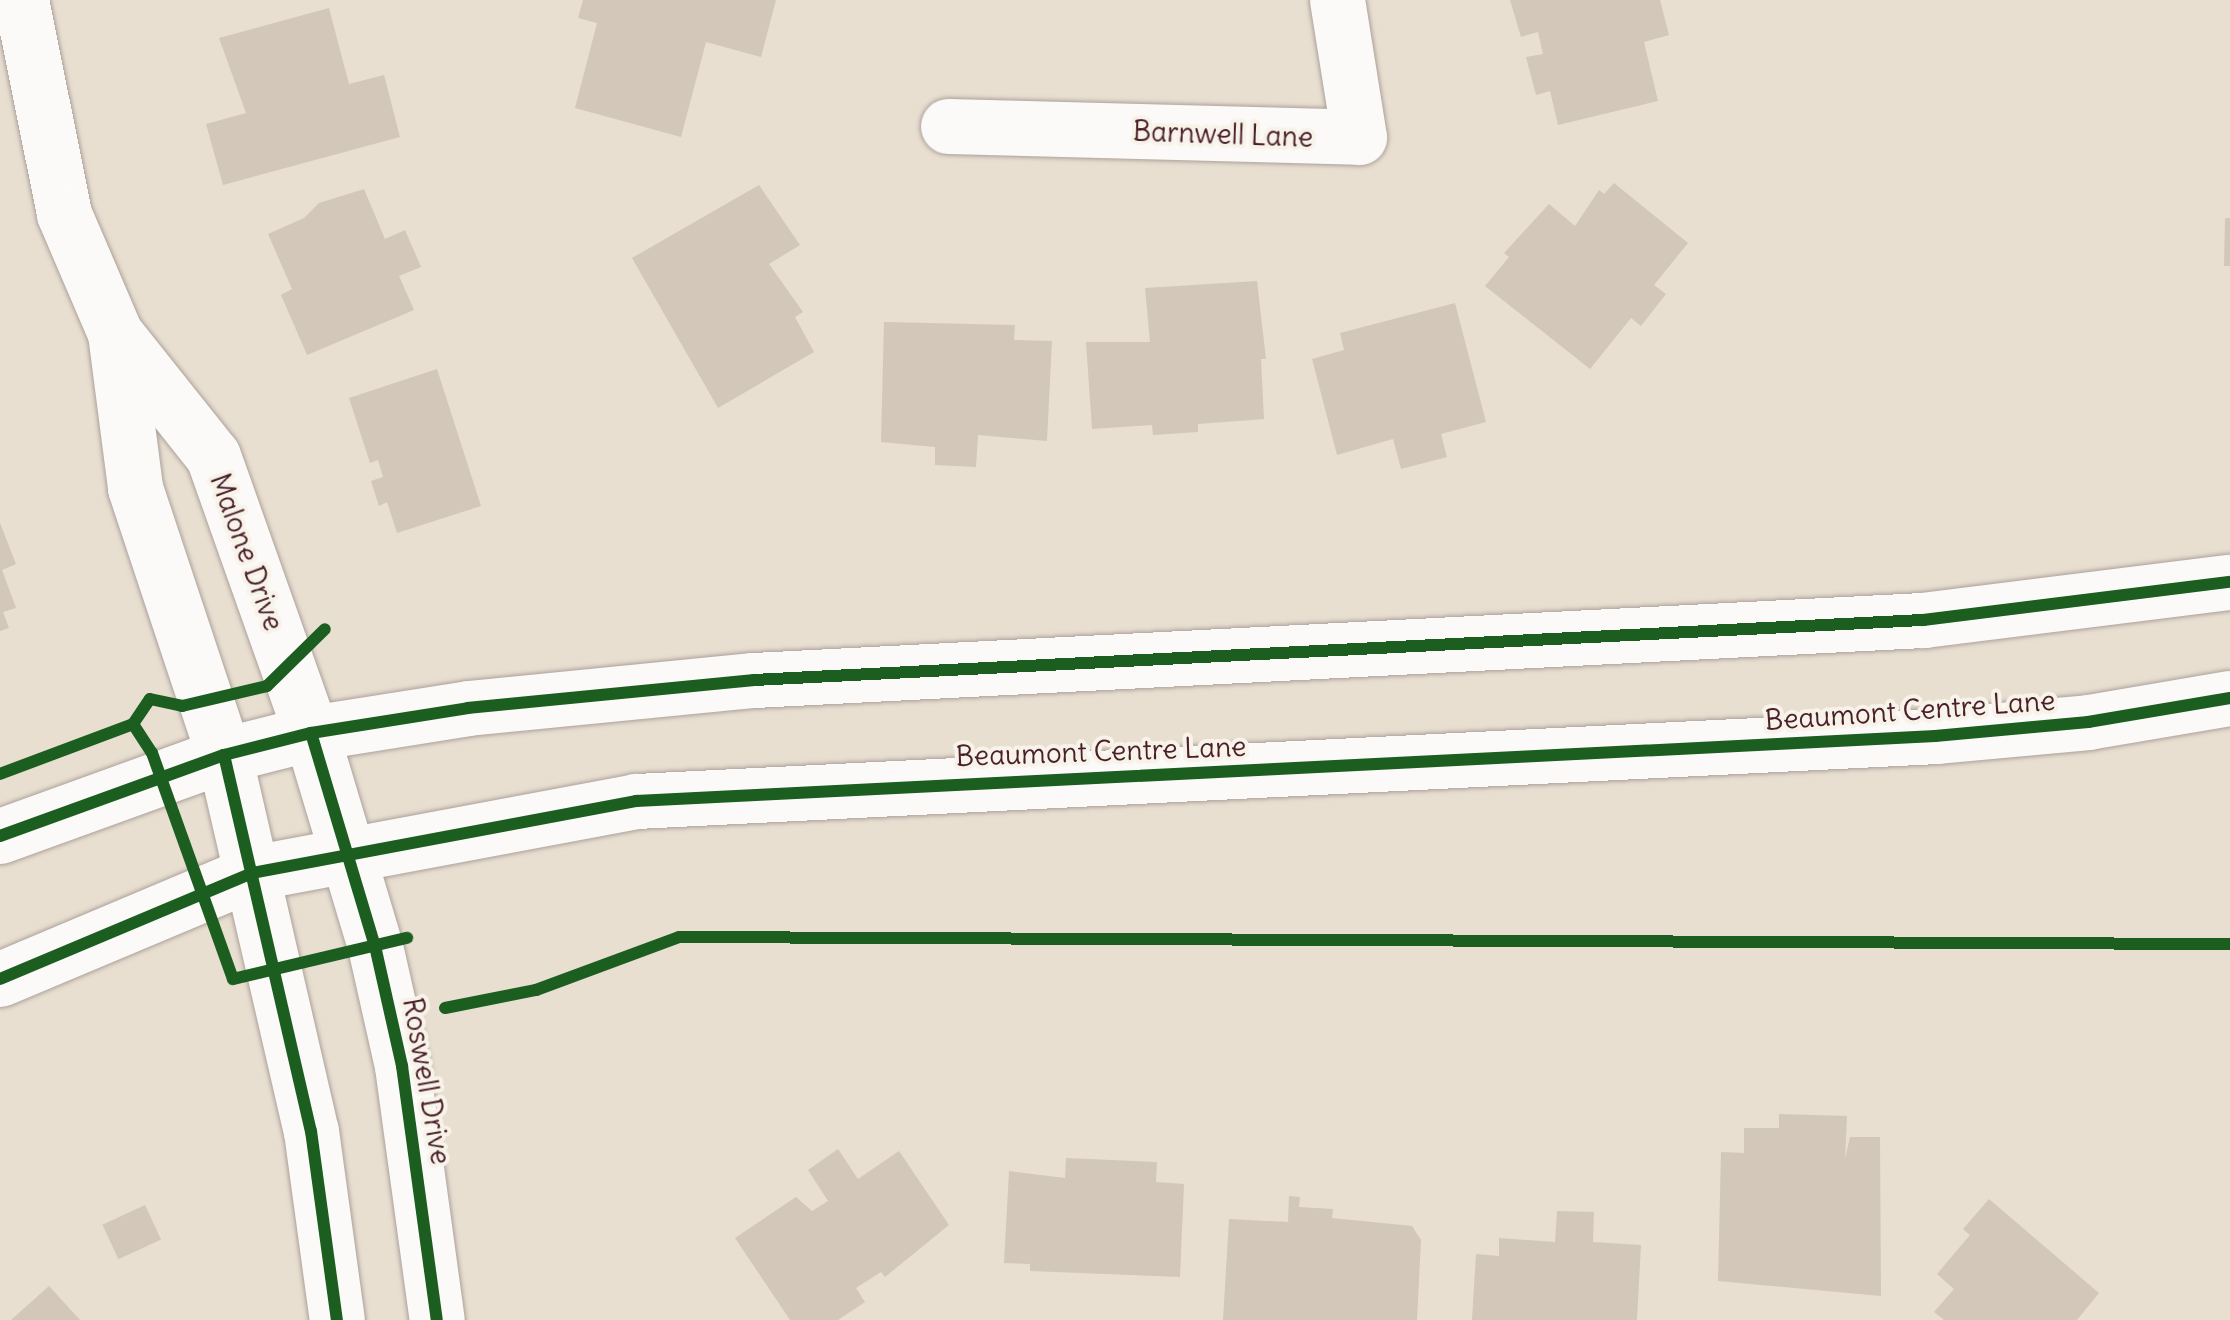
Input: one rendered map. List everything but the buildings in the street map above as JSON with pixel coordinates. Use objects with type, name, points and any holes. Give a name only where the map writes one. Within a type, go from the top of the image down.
[{"type":"street","name":"Malone Drive","points":[[21,0],[64,214],[115,333],[213,456],[311,733],[346,855]]},
{"type":"street","name":"Barnwell Lane","points":[[948,126],[1359,137],[1337,0]]},
{"type":"street","name":"Malone Drive","points":[[115,333],[135,488],[224,755],[252,873]]},
{"type":"street","points":[[0,836],[224,755],[311,733],[468,708],[754,680],[1923,620],[2230,582]]},
{"type":"street","name":"Beaumont Centre Lane","points":[[0,978],[252,873],[636,801],[1935,736],[2088,722],[2230,698]]},
{"type":"street","name":"Roswell Drive","points":[[346,855],[402,1066],[438,1320]]},
{"type":"street","points":[[252,873],[311,1131],[338,1320]]},
{"type":"cycle path","points":[[0,836],[224,755],[311,733],[468,708],[754,680],[1923,620],[2230,582]]},
{"type":"cycle path","points":[[133,724],[150,699],[182,706],[267,686],[325,629]]},
{"type":"cycle path","points":[[0,979],[252,873],[636,801],[1935,736],[2088,722],[2230,698]]},
{"type":"cycle path","points":[[0,774],[133,724],[152,753],[233,979],[407,938]]},
{"type":"cycle path","points":[[311,733],[375,946],[402,1066],[437,1320]]},
{"type":"cycle path","points":[[224,755],[311,1131],[337,1320]]},
{"type":"cycle path","points":[[445,1008],[536,990],[679,937],[2230,944]]}]
